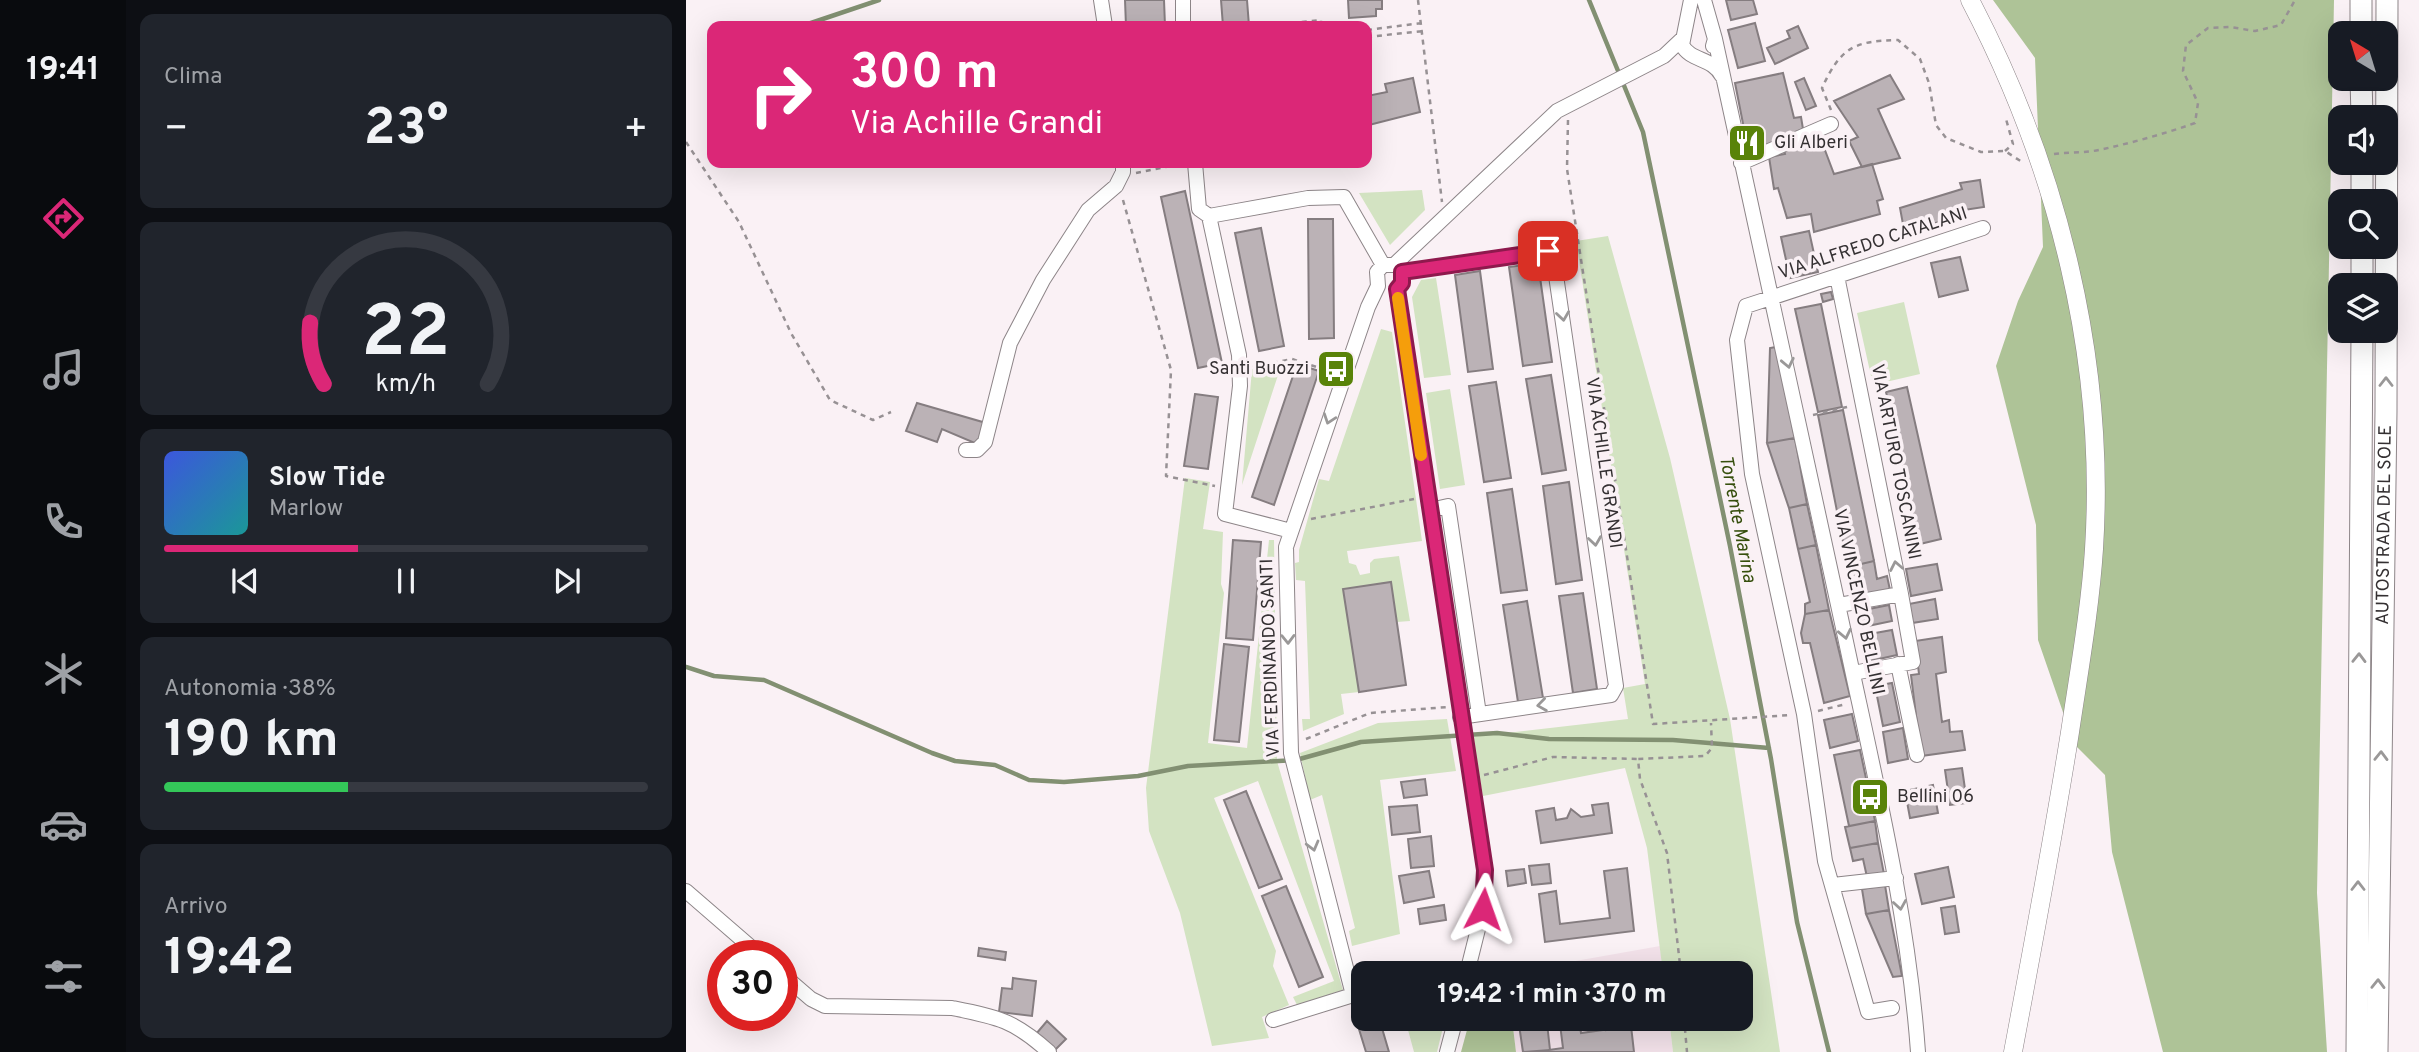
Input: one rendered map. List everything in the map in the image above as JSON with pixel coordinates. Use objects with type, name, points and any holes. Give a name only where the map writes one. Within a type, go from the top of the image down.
[{"type":"highway","points":[[2361,0],[2361,21]]},
{"type":"highway","name":"AUTOSTRADA DEL SOLE","points":[[2377,1052],[2386,411],[2387,0]]},
{"type":"highway","name":"AUTOSTRADA DEL SOLE","points":[[2357,1052],[2362,343]]},
{"type":"main road","points":[[1970,0],[2014,90],[2033,161],[2058,219],[2085,345],[2094,451],[2094,537],[2087,620],[2056,818],[2013,1052]]},
{"type":"street","points":[[1101,0],[1104,21]]},
{"type":"street","points":[[1183,0],[1183,21]]},
{"type":"street","points":[[1687,46],[1691,0]]},
{"type":"street","name":"VIA VINCENZO BELLINI","points":[[1704,0],[1774,296],[1896,878],[1915,1004],[1918,1052]]},
{"type":"street","points":[[1393,267],[1545,121],[1568,104],[1687,46],[1709,53],[1714,36],[1707,26],[1697,23],[1688,26],[1687,46]]},
{"type":"street","points":[[1687,46],[1715,66],[1724,79]]},
{"type":"street","points":[[1741,163],[1831,124]]},
{"type":"street","points":[[1195,168],[1199,209],[1209,216],[1240,369],[1225,514],[1293,527]]},
{"type":"street","points":[[966,450],[977,450],[985,442],[1010,343],[1043,280],[1088,210],[1121,172]]},
{"type":"street","points":[[1209,216],[1308,198],[1344,197],[1402,283],[1389,292],[1378,286]]},
{"type":"street","name":"VIA ALFREDO CATALANI","points":[[1802,714],[1752,474],[1737,340],[1745,306],[1983,229]]},
{"type":"street","name":"VIA ACHILLE GRANDI","points":[[1393,267],[1545,251],[1551,253],[1554,259],[1616,689],[1611,695],[1460,717]]},
{"type":"street","name":"VIA FERDINANDO SANTI","points":[[1351,969],[1296,780],[1291,749],[1286,547],[1344,376],[1378,286],[1377,272],[1393,267]]},
{"type":"street","name":"VIA ARTURO TOSCANINI","points":[[1838,276],[1902,594],[1913,662],[1898,664]]},
{"type":"street","points":[[1397,289],[1485,891],[1470,961]]},
{"type":"street","points":[[1430,510],[1448,506],[1479,714]]},
{"type":"street","points":[[1839,605],[1902,594]]},
{"type":"street","points":[[1853,673],[1898,664],[1917,755]]},
{"type":"street","points":[[1802,714],[1825,861],[1868,1012],[1892,1008]]},
{"type":"street","points":[[1833,885],[1896,878]]},
{"type":"street","points":[[686,891],[743,940]]},
{"type":"street","points":[[798,988],[825,1006],[951,1008],[970,1012],[1024,1029],[1049,1052]]},
{"type":"street","name":"VIA FERDINANDO SANTI","points":[[1273,1020],[1351,995]]},
{"type":"street","points":[[1447,1052],[1453,1031]]},
{"type":"path","points":[[1419,0],[1444,218]]},
{"type":"path","points":[[1831,124],[1831,104],[1822,88],[1833,66],[1846,50],[1867,41],[1898,40],[1920,58],[1929,83],[1936,125],[1947,138],[1981,152],[2005,151],[2033,161],[2165,134],[2194,123],[2198,103],[2183,71],[2186,45],[2208,28],[2230,27],[2255,31],[2281,25],[2295,0]]},
{"type":"path","points":[[1372,29],[1422,23]]},
{"type":"path","points":[[1372,36],[1423,31]]},
{"type":"path","points":[[1568,104],[1567,169],[1653,724],[1802,714],[1859,701]]},
{"type":"path","points":[[686,142],[738,222],[791,332],[830,400],[873,420],[891,412]]},
{"type":"path","points":[[1161,168],[1135,173],[1121,172],[1171,370],[1166,476],[1228,489]]},
{"type":"path","points":[[1240,369],[1292,359],[1344,376]]},
{"type":"path","points":[[1800,418],[1863,404]]},
{"type":"path","points":[[1293,527],[1415,500],[1413,493]]},
{"type":"path","points":[[1291,749],[1370,713],[1460,717]]},
{"type":"path","points":[[1470,778],[1553,757],[1638,759],[1705,756],[1713,744],[1711,722]]},
{"type":"path","points":[[1638,759],[1640,779],[1667,853],[1680,961]]},
{"type":"path","points":[[1686,1031],[1687,1052]]},
{"type":"shaded area","points":[[1660,946],[1662,961],[1575,961]]},
{"type":"shaded area","points":[[1513,1031],[1670,1031],[1673,1052],[1516,1052]]},
{"type":"green space","points":[[1993,0],[2334,0],[2334,21],[2328,21],[2328,91],[2332,91],[2332,105],[2328,105],[2328,175],[2331,175],[2330,189],[2328,189],[2329,259],[2317,893],[2327,1052],[2163,1052],[2112,852],[2105,775],[2074,744],[2038,640],[2036,525],[1996,366],[2018,301],[2043,247],[2035,58]]},
{"type":"green space","points":[[1422,190],[1425,210],[1390,245],[1359,193]]},
{"type":"green space","points":[[1608,236],[1670,458],[1730,719],[1780,1052],[1673,1052],[1670,1031],[1753,1031],[1753,961],[1661,961],[1647,848],[1625,768],[1483,796],[1472,737],[1628,719],[1623,688],[1645,684],[1576,241]]},
{"type":"green space","points":[[1436,278],[1451,375],[1424,378],[1412,297],[1421,280]]},
{"type":"green space","points":[[1904,302],[1920,374],[1873,385],[1857,313]]},
{"type":"green space","points":[[1381,329],[1392,332],[1422,541],[1347,551],[1349,563],[1356,565],[1360,575],[1370,573],[1370,563],[1374,559],[1399,556],[1410,621],[1397,622],[1390,582],[1343,589],[1359,692],[1341,694],[1344,714],[1303,731],[1302,719],[1310,719],[1305,581],[1296,580],[1295,563],[1299,562],[1299,550],[1319,479],[1329,481]]},
{"type":"green space","points":[[1282,363],[1242,485],[1252,369]]},
{"type":"green space","points":[[1450,389],[1465,485],[1440,489],[1426,393]]},
{"type":"green space","points":[[1185,478],[1210,482],[1203,529],[1223,532],[1221,584],[1224,593],[1208,743],[1247,748],[1269,540],[1274,540],[1277,761],[1343,990],[1297,1005],[1293,997],[1334,981],[1258,781],[1214,798],[1276,951],[1273,966],[1289,1005],[1262,1017],[1269,1038],[1212,1046],[1180,913],[1149,831],[1146,788]]},
{"type":"green space","points":[[1447,719],[1456,771],[1380,780],[1400,934],[1352,946],[1349,931],[1355,928],[1322,795],[1310,800],[1300,753],[1378,723]]},
{"type":"green space","points":[[1408,1031],[1442,1031],[1437,1052],[1414,1052]]},
{"type":"green space","points":[[1467,1031],[1513,1031],[1516,1052],[1461,1052]]},
{"type":"building","points":[[1125,0],[1164,0],[1165,21],[1126,21]]},
{"type":"building","points":[[1221,0],[1247,0],[1249,21],[1223,21]]},
{"type":"building","points":[[1348,0],[1382,0],[1382,9],[1376,9],[1376,16],[1349,18]]},
{"type":"building","points":[[1726,0],[1753,0],[1757,14],[1731,20]]},
{"type":"building","points":[[1755,23],[1765,61],[1738,68],[1728,30]]},
{"type":"building","points":[[1798,26],[1808,48],[1775,64],[1767,48],[1790,38],[1787,31]]},
{"type":"building","points":[[1783,73],[1794,118],[1801,117],[1803,129],[1749,154],[1735,83]]},
{"type":"building","points":[[1890,75],[1904,99],[1878,109],[1900,158],[1862,167],[1849,141],[1858,137],[1834,101]]},
{"type":"building","points":[[1413,78],[1420,112],[1372,124],[1372,95],[1387,92],[1385,84]]},
{"type":"building","points":[[1804,78],[1816,106],[1806,110],[1795,82]]},
{"type":"building","points":[[1820,137],[1834,174],[1872,164],[1883,199],[1877,201],[1880,214],[1814,232],[1811,214],[1787,218],[1778,188],[1774,189],[1769,157],[1785,154],[1784,150]]},
{"type":"building","points":[[1980,180],[1984,207],[1964,210],[1953,215],[1953,218],[1922,227],[1923,231],[1905,235],[1900,208],[1962,189],[1960,183]]},
{"type":"building","points":[[1185,191],[1222,363],[1198,368],[1161,197]]},
{"type":"building","points":[[1308,219],[1333,219],[1334,338],[1309,339]]},
{"type":"building","points":[[1261,228],[1284,346],[1259,351],[1235,233]]},
{"type":"building","points":[[1809,231],[1818,272],[1790,278],[1781,237]]},
{"type":"building","points":[[1960,257],[1968,290],[1939,297],[1931,263]]},
{"type":"building","points":[[1538,263],[1552,362],[1523,366],[1509,267]]},
{"type":"building","points":[[1480,271],[1493,369],[1468,372],[1455,275]]},
{"type":"building","points":[[1831,292],[1833,299],[1823,302],[1821,294]]},
{"type":"building","points":[[1821,304],[1842,407],[1818,412],[1795,309]]},
{"type":"building","points":[[1776,347],[1795,438],[1767,443],[1770,348]]},
{"type":"building","points":[[1297,364],[1319,371],[1274,505],[1252,497]]},
{"type":"building","points":[[1551,375],[1566,470],[1542,474],[1526,379]]},
{"type":"building","points":[[1496,382],[1511,478],[1484,482],[1469,386]]},
{"type":"building","points":[[1907,387],[1941,539],[1920,544],[1886,392]]},
{"type":"building","points":[[1195,394],[1218,397],[1208,469],[1184,466]]},
{"type":"building","points":[[917,403],[986,423],[977,444],[942,429],[937,442],[906,431]]},
{"type":"building","points":[[1843,410],[1874,561],[1848,567],[1818,415]]},
{"type":"building","points":[[1795,438],[1807,504],[1789,508],[1767,443]]},
{"type":"building","points":[[1569,482],[1582,580],[1556,584],[1543,486]]},
{"type":"building","points":[[1512,489],[1527,590],[1501,593],[1487,493]]},
{"type":"building","points":[[1807,504],[1816,545],[1798,549],[1789,508]]},
{"type":"building","points":[[1233,540],[1261,542],[1253,640],[1226,638]]},
{"type":"building","points":[[1816,545],[1829,610],[1805,614],[1805,604],[1810,602],[1798,549]]},
{"type":"building","points":[[1874,561],[1877,579],[1887,576],[1890,590],[1854,597],[1848,567]]},
{"type":"building","points":[[1937,564],[1942,590],[1911,596],[1906,569]]},
{"type":"building","points":[[1391,582],[1406,685],[1359,692],[1343,589]]},
{"type":"building","points":[[1583,593],[1597,689],[1573,693],[1559,596]]},
{"type":"building","points":[[1935,599],[1938,619],[1912,623],[1909,604]]},
{"type":"building","points":[[1527,601],[1543,698],[1518,702],[1503,605]]},
{"type":"building","points":[[1889,605],[1892,621],[1863,627],[1859,611]]},
{"type":"building","points":[[1829,610],[1850,696],[1824,703],[1810,643],[1803,643],[1801,633],[1805,614]]},
{"type":"building","points":[[1892,630],[1897,655],[1870,661],[1864,635]]},
{"type":"building","points":[[1942,637],[1946,672],[1936,674],[1942,722],[1949,720],[1950,732],[1962,731],[1965,750],[1921,756],[1911,675],[1919,674],[1915,641]]},
{"type":"building","points":[[1224,644],[1249,647],[1239,742],[1214,740]]},
{"type":"building","points":[[1892,683],[1900,722],[1883,726],[1875,686]]},
{"type":"building","points":[[1852,714],[1858,741],[1830,748],[1824,720]]},
{"type":"building","points":[[1903,728],[1908,759],[1888,763],[1883,732]]},
{"type":"building","points":[[1860,750],[1875,821],[1849,826],[1834,755]]},
{"type":"building","points":[[1962,768],[1967,803],[1950,805],[1945,770]]},
{"type":"building","points":[[1425,779],[1427,795],[1404,798],[1401,782]]},
{"type":"building","points":[[1933,785],[1938,813],[1910,818],[1905,791]]},
{"type":"building","points":[[1246,791],[1282,879],[1259,888],[1224,800]]},
{"type":"building","points":[[1608,803],[1612,833],[1541,843],[1536,811],[1554,808],[1556,820],[1567,818],[1571,809],[1581,817],[1594,815],[1592,805]]},
{"type":"building","points":[[1417,805],[1420,832],[1392,835],[1389,807]]},
{"type":"building","points":[[1875,821],[1878,843],[1850,848],[1845,827]]},
{"type":"building","points":[[1431,836],[1434,866],[1411,868],[1408,839]]},
{"type":"building","points":[[1878,843],[1884,874],[1867,877],[1863,859],[1853,861],[1850,848]]},
{"type":"building","points":[[1549,864],[1551,883],[1532,885],[1529,866]]},
{"type":"building","points":[[1948,867],[1954,897],[1922,904],[1915,874]]},
{"type":"building","points":[[1627,868],[1634,931],[1545,942],[1539,894],[1556,891],[1560,924],[1610,918],[1604,871]]},
{"type":"building","points":[[1524,869],[1526,883],[1508,886],[1506,871]]},
{"type":"building","points":[[1429,871],[1434,897],[1404,903],[1399,876]]},
{"type":"building","points":[[1885,885],[1889,910],[1866,914],[1862,889]]},
{"type":"building","points":[[1286,886],[1323,977],[1299,987],[1262,896]]},
{"type":"building","points":[[1444,905],[1446,920],[1420,924],[1418,909]]},
{"type":"building","points":[[1955,906],[1959,932],[1945,934],[1941,908]]},
{"type":"building","points":[[1889,910],[1902,976],[1893,977],[1866,914]]},
{"type":"building","points":[[979,948],[1006,952],[1005,960],[978,956]]},
{"type":"building","points":[[1013,978],[1036,981],[1032,1016],[999,1012],[1002,988],[1012,989]]},
{"type":"building","points":[[1047,1021],[1066,1039],[1054,1051],[1036,1034]]},
{"type":"building","points":[[1360,1031],[1383,1031],[1389,1052],[1366,1052]]},
{"type":"building","points":[[1520,1031],[1548,1031],[1550,1050],[1523,1052]]},
{"type":"building","points":[[1561,1031],[1632,1031],[1634,1052],[1535,1052],[1563,1048]]},
{"type":"waterway","points":[[817,21],[879,0]]},
{"type":"waterway","name":"Torrente Marina","points":[[1589,0],[1643,132],[1730,546],[1771,759],[1797,922],[1829,1052]]},
{"type":"waterway","points":[[686,667],[714,676],[764,680],[932,753],[955,761],[995,765],[1029,780],[1064,782],[1138,776],[1188,766],[1296,760],[1361,742],[1497,733],[1549,739],[1673,740],[1769,748]]},
{"type":"slow traffic","points":[[1398,298],[1421,455]]},
{"type":"place","name":"Gli Alberi","points":[[1747,143]]},
{"type":"place","name":"Santi Buozzi","points":[[1336,369]]},
{"type":"place","name":"Bellini 06","points":[[1870,797]]},
{"type":"route","points":[[1483,909],[1485,870],[1397,289],[1402,283],[1402,272],[1548,251]]}]
